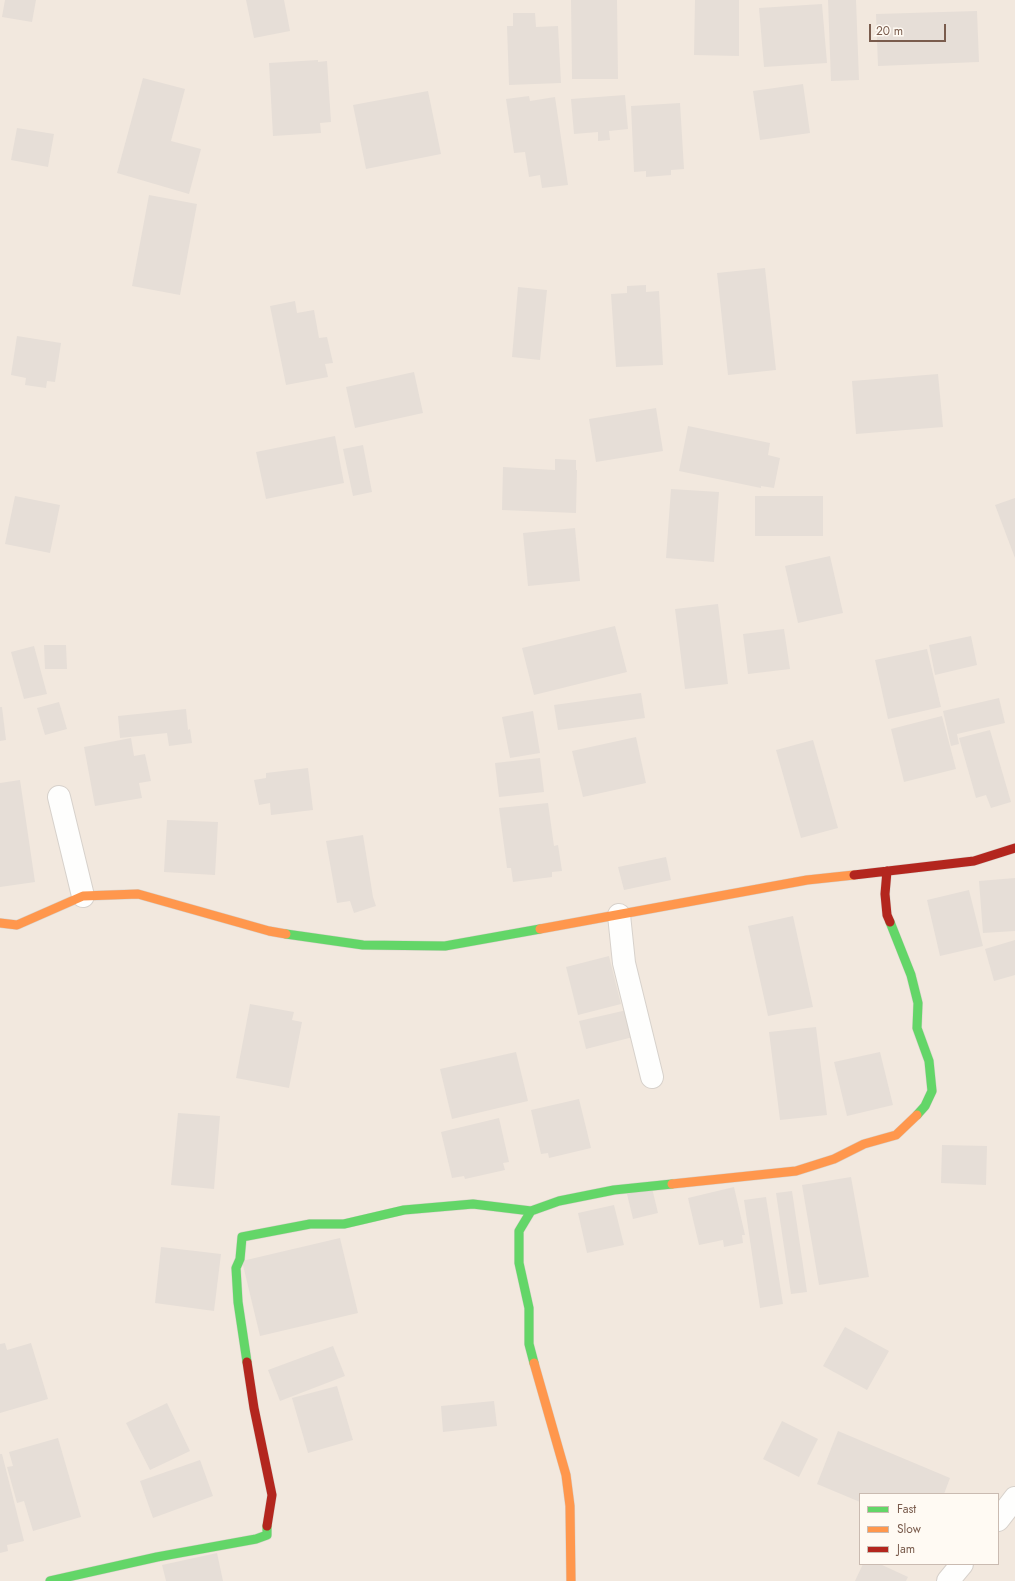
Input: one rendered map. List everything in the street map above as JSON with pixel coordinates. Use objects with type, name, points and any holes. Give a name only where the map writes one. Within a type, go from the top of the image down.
[{"type":"street","points":[[59,797],[83,896]]},
{"type":"street","points":[[0,923],[17,925],[83,896],[138,894],[269,931],[363,945],[445,946],[807,880],[974,861],[1015,848]]},
{"type":"street","points":[[50,1581],[157,1556],[267,1535],[268,1517],[272,1495],[254,1408],[238,1302],[236,1268],[240,1260],[242,1237],[310,1224],[344,1224],[412,1210],[473,1204],[531,1211],[559,1201],[614,1190],[796,1172],[834,1159],[864,1144],[896,1135],[926,1106],[932,1090],[932,1083],[929,1061],[917,1028],[918,1003],[911,974],[887,915],[885,894],[887,871]]},
{"type":"street","points":[[619,915],[624,963],[652,1076]]},
{"type":"street","points":[[531,1211],[519,1231],[519,1263],[528,1308],[529,1344],[566,1475],[570,1506],[571,1581]]},
{"type":"street","points":[[999,1519],[1015,1498]]},
{"type":"street","points":[[948,1581],[961,1565]]},
{"type":"shaded area","points":[[0,0],[1015,0],[1015,1581],[0,1581]]},
{"type":"building","points":[[5,0],[36,0],[32,22],[2,17]]},
{"type":"building","points":[[246,0],[284,0],[290,31],[254,38]]},
{"type":"building","points":[[571,0],[617,0],[618,79],[572,79]]},
{"type":"building","points":[[695,0],[739,0],[739,56],[694,55]]},
{"type":"building","points":[[828,0],[856,0],[859,80],[831,81]]},
{"type":"building","points":[[822,4],[827,63],[764,67],[759,8]]},
{"type":"building","points":[[977,11],[979,62],[878,66],[876,14]]},
{"type":"building","points":[[513,13],[535,13],[536,27],[558,26],[561,83],[509,85],[507,26],[513,26]]},
{"type":"building","points":[[318,60],[318,62],[327,61],[331,122],[320,123],[321,133],[273,136],[269,63]]},
{"type":"building","points":[[143,78],[185,89],[171,141],[201,149],[189,194],[117,173]]},
{"type":"building","points":[[803,84],[810,133],[760,140],[753,91]]},
{"type":"building","points":[[428,91],[441,154],[366,169],[353,105]]},
{"type":"building","points":[[625,95],[628,129],[609,131],[610,140],[598,141],[598,132],[574,134],[571,99]]},
{"type":"building","points":[[529,96],[530,101],[555,97],[568,185],[542,188],[540,175],[529,177],[525,152],[514,153],[506,99]]},
{"type":"building","points":[[680,103],[684,169],[671,170],[671,175],[646,177],[646,171],[634,172],[631,106]]},
{"type":"building","points":[[17,128],[54,134],[48,167],[11,160]]},
{"type":"building","points":[[149,195],[197,204],[180,295],[132,286]]},
{"type":"building","points":[[765,268],[776,370],[728,375],[717,273]]},
{"type":"building","points":[[646,285],[646,292],[659,291],[663,365],[616,367],[611,294],[627,293],[627,286]]},
{"type":"building","points":[[518,287],[547,290],[540,360],[512,357]]},
{"type":"building","points":[[295,301],[297,313],[314,310],[319,338],[327,337],[333,363],[325,364],[328,377],[286,385],[270,306]]},
{"type":"building","points":[[17,336],[61,343],[55,382],[47,381],[46,388],[25,385],[26,378],[11,375]]},
{"type":"building","points":[[414,372],[423,413],[355,428],[346,387]]},
{"type":"building","points":[[938,374],[943,427],[856,434],[852,381]]},
{"type":"building","points":[[656,408],[663,451],[596,462],[589,419]]},
{"type":"building","points":[[688,426],[770,443],[768,455],[780,458],[774,488],[761,486],[761,488],[679,471]]},
{"type":"building","points":[[335,436],[344,483],[266,499],[256,452]]},
{"type":"building","points":[[363,445],[372,492],[353,496],[343,449]]},
{"type":"building","points":[[555,459],[576,460],[576,513],[502,510],[503,467],[555,470]]},
{"type":"building","points":[[671,489],[719,492],[714,562],[666,558]]},
{"type":"building","points":[[15,496],[60,505],[50,553],[5,544]]},
{"type":"building","points":[[755,496],[823,496],[823,536],[755,536]]},
{"type":"building","points":[[1015,498],[1015,558],[995,505]]},
{"type":"building","points":[[575,528],[580,581],[528,586],[523,533]]},
{"type":"building","points":[[830,556],[843,613],[798,623],[785,566]]},
{"type":"building","points":[[718,604],[728,684],[685,689],[675,609]]},
{"type":"building","points":[[615,626],[627,672],[534,695],[522,648]]},
{"type":"building","points":[[784,629],[790,669],[748,674],[743,634]]},
{"type":"building","points":[[971,636],[977,665],[935,675],[929,645]]},
{"type":"building","points":[[44,645],[66,645],[67,669],[45,669]]},
{"type":"building","points":[[34,646],[47,694],[24,699],[11,652]]},
{"type":"building","points":[[927,649],[941,707],[888,719],[875,660]]},
{"type":"building","points":[[641,693],[645,718],[558,730],[554,705]]},
{"type":"building","points":[[999,698],[1005,723],[957,734],[959,744],[951,746],[943,711]]},
{"type":"building","points":[[59,702],[67,729],[45,735],[37,708]]},
{"type":"building","points":[[0,707],[2,707],[6,740],[0,741]]},
{"type":"building","points":[[186,709],[188,730],[190,729],[192,743],[169,746],[167,733],[120,738],[118,716]]},
{"type":"building","points":[[533,711],[540,753],[510,758],[502,717]]},
{"type":"building","points":[[942,716],[956,769],[904,782],[891,729]]},
{"type":"building","points":[[990,730],[1011,802],[991,808],[986,795],[976,798],[959,738]]},
{"type":"building","points":[[636,737],[646,783],[583,797],[572,751]]},
{"type":"building","points":[[131,738],[134,756],[145,754],[151,781],[139,783],[142,798],[95,806],[84,747]]},
{"type":"building","points":[[813,740],[838,828],[801,838],[776,750]]},
{"type":"building","points":[[540,758],[544,792],[499,797],[495,763]]},
{"type":"building","points":[[308,768],[313,810],[271,815],[270,803],[259,805],[254,780],[266,778],[266,773]]},
{"type":"building","points":[[20,780],[35,882],[0,887],[0,783]]},
{"type":"building","points":[[548,803],[554,846],[558,845],[562,871],[552,872],[552,877],[513,882],[511,868],[507,868],[499,808]]},
{"type":"building","points":[[167,820],[218,822],[215,875],[164,872]]},
{"type":"building","points":[[363,835],[373,897],[376,906],[354,913],[350,901],[337,903],[326,841]]},
{"type":"building","points":[[666,857],[671,880],[624,890],[618,867]]},
{"type":"building","points":[[1015,878],[1015,931],[983,933],[979,881]]},
{"type":"building","points":[[969,890],[983,946],[940,956],[927,900]]},
{"type":"building","points":[[793,916],[813,1007],[768,1016],[748,926]]},
{"type":"building","points":[[1015,940],[1015,975],[994,981],[985,949]]},
{"type":"building","points":[[609,956],[621,1004],[578,1015],[566,967]]},
{"type":"building","points":[[250,1004],[294,1012],[292,1020],[302,1022],[289,1088],[236,1078]]},
{"type":"building","points":[[627,1010],[633,1037],[586,1049],[579,1021]]},
{"type":"building","points":[[816,1027],[827,1115],[780,1120],[769,1032]]},
{"type":"building","points":[[516,1052],[528,1101],[452,1119],[440,1069]]},
{"type":"building","points":[[880,1052],[893,1105],[847,1116],[834,1062]]},
{"type":"building","points":[[579,1099],[591,1148],[549,1158],[548,1153],[541,1154],[531,1110]]},
{"type":"building","points":[[178,1113],[220,1116],[214,1189],[171,1185]]},
{"type":"building","points":[[499,1118],[509,1162],[503,1163],[505,1170],[465,1179],[464,1176],[452,1178],[441,1132]]},
{"type":"building","points":[[942,1145],[987,1146],[986,1185],[941,1183]]},
{"type":"building","points":[[851,1177],[869,1277],[819,1285],[802,1185]]},
{"type":"building","points":[[734,1187],[745,1235],[742,1235],[743,1243],[724,1247],[723,1240],[699,1245],[688,1198]]},
{"type":"building","points":[[652,1188],[658,1213],[633,1219],[627,1194]]},
{"type":"building","points":[[792,1191],[807,1292],[791,1294],[776,1193]]},
{"type":"building","points":[[766,1197],[783,1304],[760,1308],[744,1200]]},
{"type":"building","points":[[614,1205],[624,1245],[587,1253],[578,1213]]},
{"type":"building","points":[[340,1238],[358,1313],[260,1336],[242,1261]]},
{"type":"building","points":[[161,1247],[221,1254],[214,1311],[155,1303]]},
{"type":"building","points":[[845,1327],[889,1351],[867,1390],[823,1366]]},
{"type":"building","points":[[5,1343],[7,1350],[31,1343],[48,1399],[0,1413],[0,1344]]},
{"type":"building","points":[[333,1346],[345,1376],[280,1401],[268,1370]]},
{"type":"building","points":[[337,1386],[353,1440],[308,1453],[292,1398]]},
{"type":"building","points":[[494,1401],[497,1426],[443,1432],[441,1406]]},
{"type":"building","points":[[167,1403],[190,1451],[150,1470],[126,1423]]},
{"type":"building","points":[[782,1421],[818,1439],[799,1477],[763,1459]]},
{"type":"building","points":[[838,1431],[950,1478],[944,1493],[859,1493],[859,1502],[817,1484]]},
{"type":"building","points":[[58,1438],[81,1517],[33,1531],[24,1501],[17,1503],[7,1467],[13,1466],[9,1452]]},
{"type":"building","points":[[0,1454],[2,1454],[24,1541],[7,1545],[8,1551],[0,1553]]},
{"type":"building","points":[[200,1460],[213,1496],[153,1518],[140,1481]]},
{"type":"building","points":[[217,1553],[223,1581],[166,1581],[162,1565]]},
{"type":"building","points":[[863,1565],[882,1565],[908,1577],[906,1581],[855,1581]]},
{"type":"traffic: fast","points":[[890,922],[911,975],[918,1003],[917,1028],[929,1061],[932,1091],[925,1106],[917,1115]]},
{"type":"traffic: fast","points":[[286,934],[363,945],[445,946],[540,929]]},
{"type":"traffic: fast","points":[[534,1363],[529,1344],[529,1308],[519,1263],[519,1231],[531,1211],[559,1201],[614,1190],[672,1184]]},
{"type":"traffic: fast","points":[[247,1362],[238,1302],[236,1268],[240,1259],[242,1237],[310,1224],[344,1224],[404,1210],[473,1204],[531,1211]]},
{"type":"traffic: fast","points":[[50,1581],[157,1557],[256,1539],[267,1535],[267,1526]]},
{"type":"traffic: slow","points":[[540,929],[807,880],[854,875]]},
{"type":"traffic: slow","points":[[0,923],[17,925],[83,896],[138,894],[269,931],[286,934]]},
{"type":"traffic: slow","points":[[672,1184],[796,1171],[834,1159],[864,1144],[896,1135],[917,1115]]},
{"type":"traffic: slow","points":[[534,1363],[566,1475],[570,1506],[571,1581]]},
{"type":"traffic: jam","points":[[854,875],[974,861],[1015,848]]},
{"type":"traffic: jam","points":[[887,871],[885,894],[887,915],[890,922]]},
{"type":"traffic: jam","points":[[247,1362],[254,1408],[272,1495],[267,1526]]}]
